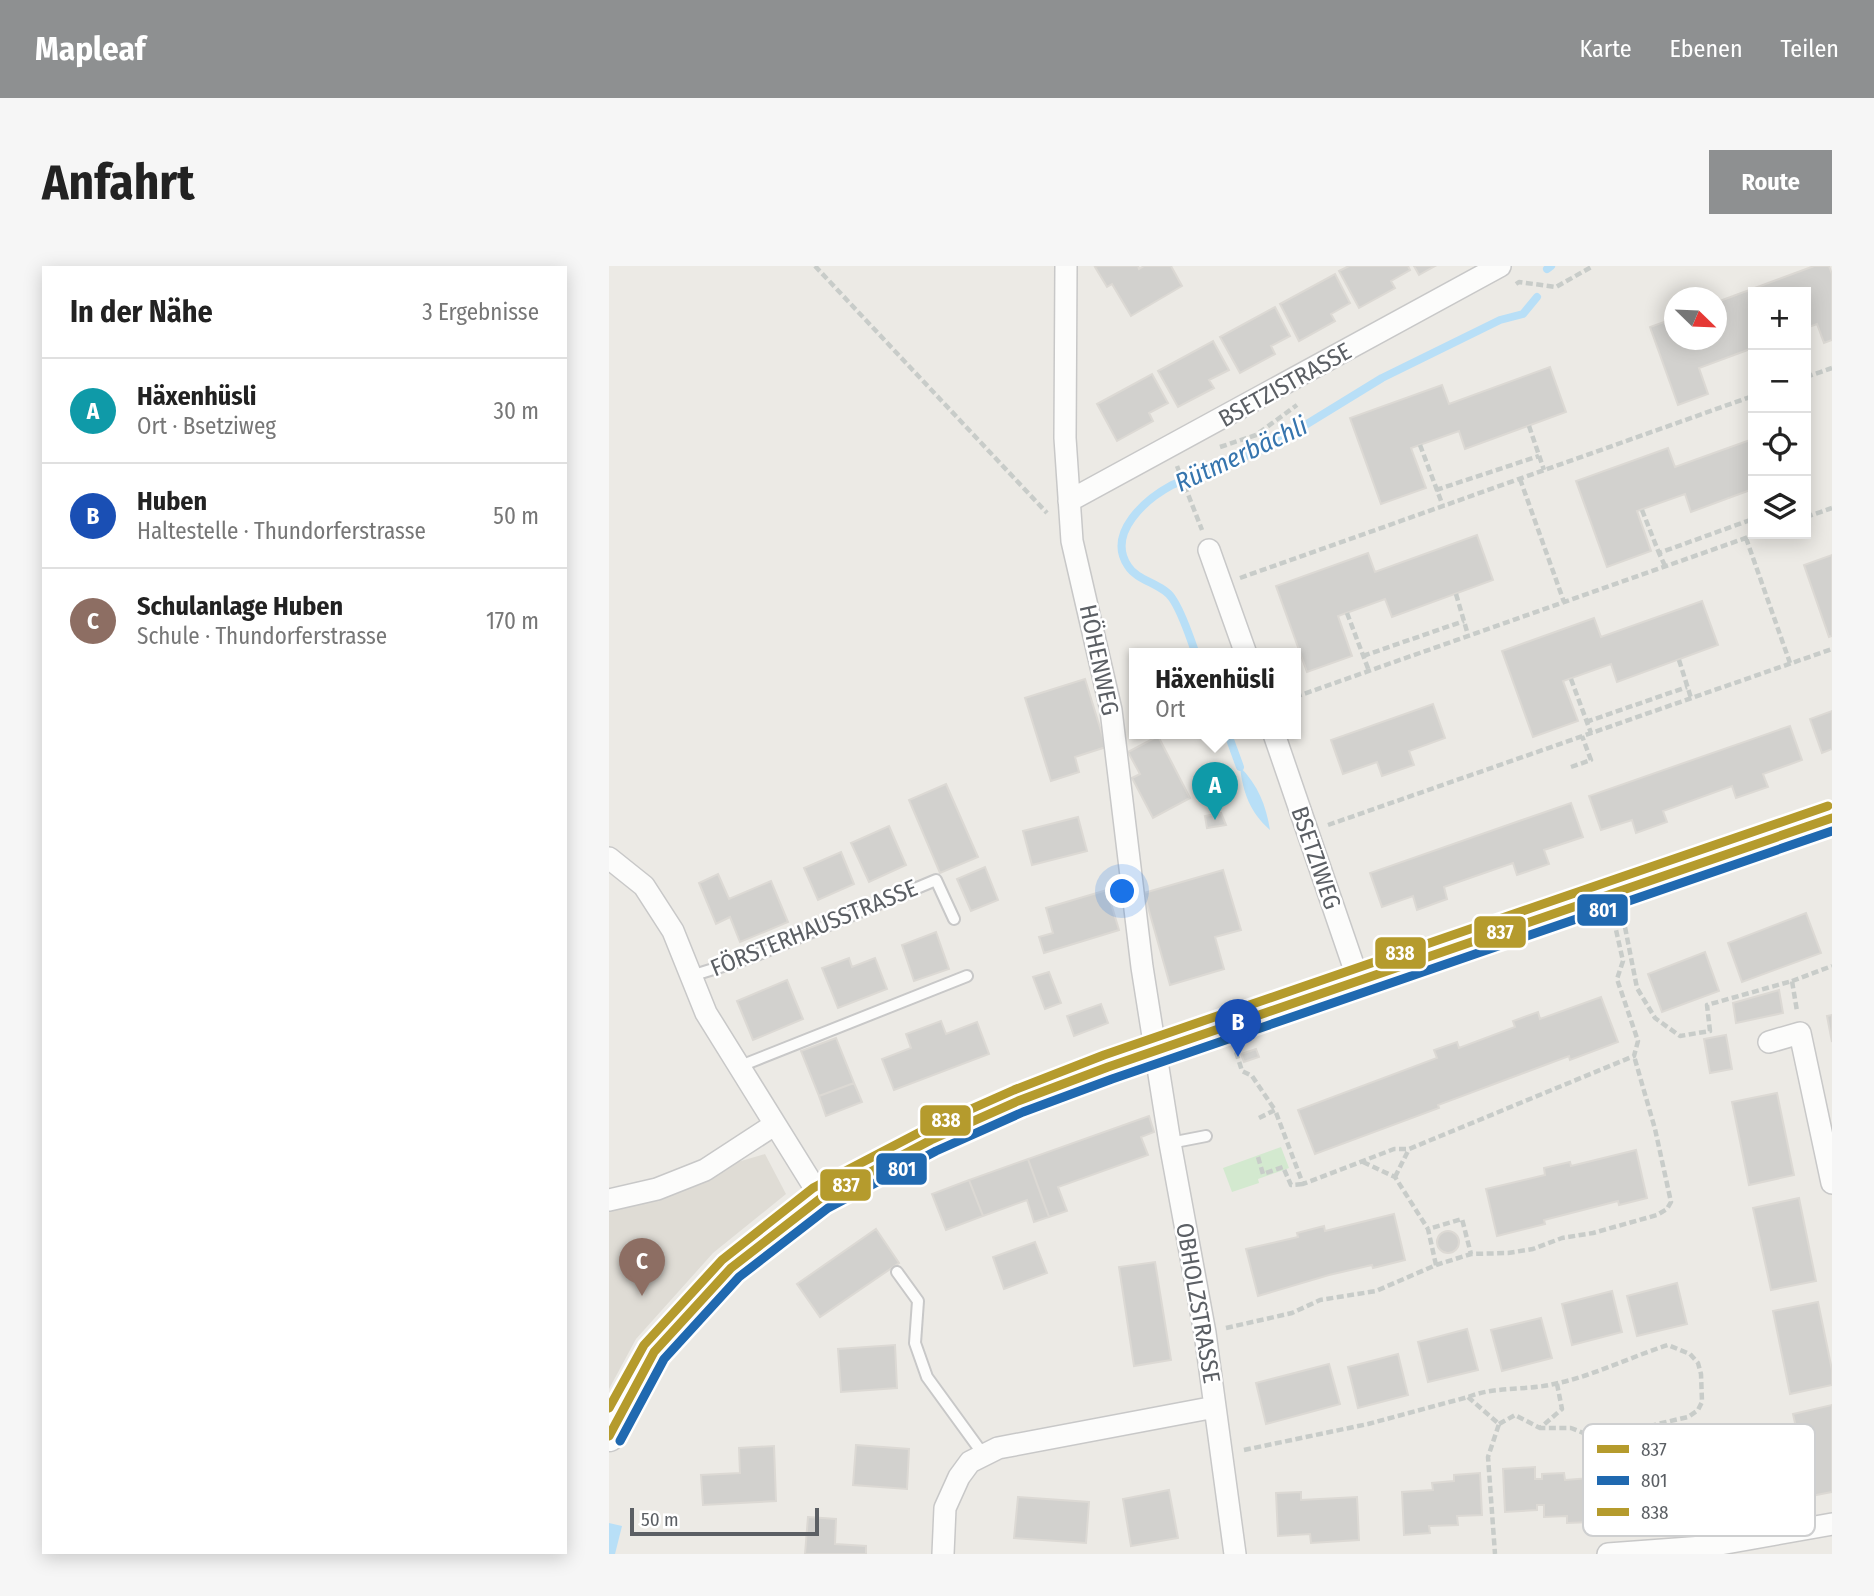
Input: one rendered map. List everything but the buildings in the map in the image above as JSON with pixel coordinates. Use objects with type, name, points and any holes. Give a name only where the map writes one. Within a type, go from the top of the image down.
[{"type":"street","name":"HÖHENWEG","points":[[1066,266],[1065,438],[1072,541],[1111,710],[1140,953],[1155,1052]]},
{"type":"street","name":"BSETZISTRASSE","points":[[1069,501],[1171,448],[1500,266]]},
{"type":"street","points":[[1209,550],[1244,648]]},
{"type":"street","name":"BSETZIWEG","points":[[1276,739],[1359,982]]},
{"type":"street","points":[[609,1436],[654,1352],[731,1268],[821,1198],[931,1140],[1018,1101],[1108,1067],[1832,818]]},
{"type":"street","name":"FÖRSTERHAUSSTRASSE","points":[[609,858],[644,886],[673,931],[706,1013],[821,1198]]},
{"type":"street","points":[[1769,1042],[1800,1033],[1832,1183]]},
{"type":"street","name":"OBHOLZSTRASSE","points":[[1155,1052],[1205,1333],[1235,1554]]},
{"type":"street","points":[[609,1200],[657,1189],[705,1170],[774,1125]]},
{"type":"street","points":[[943,1554],[945,1508],[958,1477],[970,1462],[983,1454],[998,1448],[1215,1407]]},
{"type":"street","points":[[1608,1554],[1704,1551],[1775,1536]]},
{"type":"lane","name":"FÖRSTERHAUSSTRASSE","points":[[691,976],[752,957],[936,880],[954,919]]},
{"type":"lane","points":[[738,1067],[967,976]]},
{"type":"lane","points":[[1170,1143],[1206,1136]]},
{"type":"lane","points":[[897,1272],[918,1301],[915,1343],[927,1377],[983,1454]]},
{"type":"path","points":[[815,266],[1072,541]]},
{"type":"path","points":[[1811,375],[1832,368]]},
{"type":"path","points":[[1222,584],[1748,398]]},
{"type":"path","points":[[1529,426],[1544,470]]},
{"type":"path","points":[[1420,445],[1443,506]]},
{"type":"path","points":[[1436,490],[1539,456]]},
{"type":"path","points":[[1179,472],[1209,550]]},
{"type":"path","points":[[1520,479],[1564,602]]},
{"type":"path","points":[[1811,515],[1832,508]]},
{"type":"path","points":[[1642,509],[1665,566]]},
{"type":"path","points":[[1659,553],[1748,521]]},
{"type":"path","points":[[1301,695],[1746,538],[1790,663]]},
{"type":"path","points":[[1456,594],[1468,635]]},
{"type":"path","points":[[1347,613],[1369,671]]},
{"type":"path","points":[[1363,656],[1464,621]]},
{"type":"path","points":[[1307,832],[1832,649]]},
{"type":"path","points":[[1679,660],[1691,698]]},
{"type":"path","points":[[1571,679],[1591,733]]},
{"type":"path","points":[[1586,722],[1688,687]]},
{"type":"path","points":[[1571,767],[1591,760],[1582,736]]},
{"type":"path","points":[[1205,1333],[1292,1313],[1320,1300],[1376,1292],[1436,1265],[1471,1254],[1533,1249],[1562,1238],[1593,1234],[1644,1219],[1667,1209],[1671,1202],[1655,1129],[1634,1056],[1638,1041],[1617,979],[1623,961],[1620,946]]},
{"type":"path","points":[[1629,950],[1637,988],[1655,1018],[1680,1036],[1710,1031],[1707,1005],[1792,981],[1832,966]]},
{"type":"path","points":[[1792,981],[1800,1033]]},
{"type":"path","points":[[1228,1027],[1242,1071],[1252,1076],[1275,1110],[1303,1184]]},
{"type":"path","points":[[1258,1157],[1263,1174],[1283,1167],[1291,1185],[1303,1184],[1394,1149],[1409,1149],[1634,1056]]},
{"type":"path","points":[[1259,1118],[1275,1110]]},
{"type":"path","points":[[1395,1177],[1409,1149]]},
{"type":"path","points":[[1362,1162],[1395,1177],[1428,1229],[1436,1265]]},
{"type":"path","points":[[1428,1229],[1462,1219],[1471,1254]]},
{"type":"path","points":[[1222,1455],[1368,1424],[1483,1391],[1557,1384],[1668,1345],[1690,1354],[1698,1363],[1702,1402],[1698,1410],[1688,1417],[1657,1424]]},
{"type":"path","points":[[1540,1428],[1562,1409],[1557,1384]]},
{"type":"path","points":[[1468,1397],[1499,1424]]},
{"type":"path","points":[[1495,1554],[1488,1457],[1499,1424],[1515,1415],[1540,1428],[1571,1428],[1583,1433]]},
{"type":"shaded area","points":[[765,1154],[786,1194],[713,1253],[636,1339],[609,1389],[609,1200]]},
{"type":"green space","points":[[1281,1147],[1289,1168],[1258,1179],[1259,1183],[1232,1192],[1223,1168]]},
{"type":"water","points":[[1240,767],[1260,796],[1270,830],[1249,802]]},
{"type":"water","points":[[609,1523],[622,1526],[615,1554],[609,1554]]},
{"type":"waterway","name":"Rütmerbächli","points":[[1547,269],[1551,266]]},
{"type":"waterway","name":"Rütmerbächli","points":[[1194,648],[1172,598],[1163,589],[1132,571],[1123,554],[1125,530],[1141,508],[1172,485],[1271,446],[1382,378],[1500,320],[1523,314],[1537,297]]},
{"type":"waterway","name":"Rütmerbächli","points":[[1230,739],[1240,767]]},
{"type":"transit line","name":"838","points":[[609,1408],[644,1345],[722,1260],[813,1188],[926,1129],[1014,1090],[1104,1055],[1828,806]]},
{"type":"transit line","name":"837","points":[[609,1436],[654,1352],[731,1268],[821,1198],[931,1140],[1018,1101],[1108,1067],[1832,818]]},
{"type":"transit line","name":"801","points":[[620,1441],[664,1359],[739,1277],[828,1208],[936,1151],[1023,1112],[1112,1079],[1832,831]]},
{"type":"place","name":"Häxenhüsli","points":[[1215,820]]},
{"type":"place","name":"Huben","points":[[1238,1057]]},
{"type":"place","name":"Schulanlage Huben","points":[[642,1296]]}]
